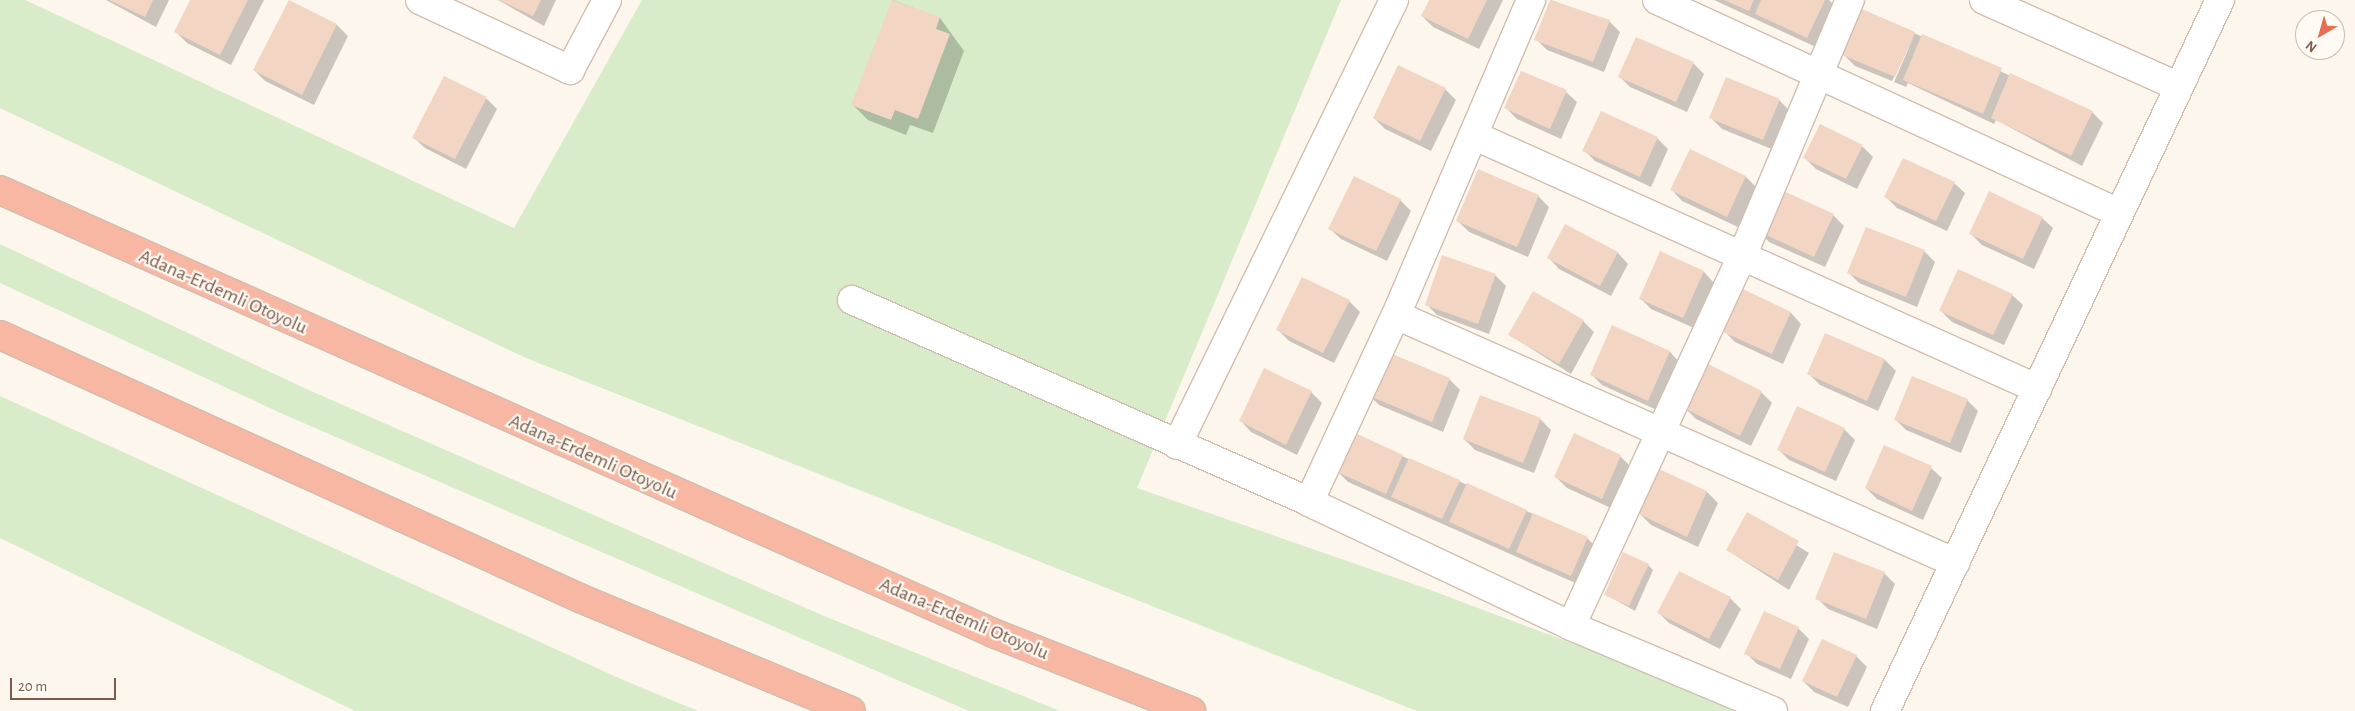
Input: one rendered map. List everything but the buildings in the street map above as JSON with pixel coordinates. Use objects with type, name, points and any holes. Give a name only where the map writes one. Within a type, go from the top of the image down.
[{"type":"highway","name":"Adana-Erdemli Otoyolu","points":[[0,190],[993,633],[1191,711]]},
{"type":"highway","points":[[0,335],[582,599],[851,711]]},
{"type":"street","points":[[420,0],[570,70],[607,0]]},
{"type":"street","points":[[1176,445],[1394,0]]},
{"type":"street","points":[[1309,502],[1396,315],[1531,0]]},
{"type":"street","points":[[1658,0],[1818,71],[2119,213]]},
{"type":"street","points":[[1571,626],[1659,432],[1743,254],[1818,71],[1850,0]]},
{"type":"street","points":[[1984,0],[2177,86]]},
{"type":"street","points":[[1885,711],[2038,388],[2177,86],[2220,0]]},
{"type":"street","points":[[1473,135],[1743,254],[2038,388]]},
{"type":"street","points":[[852,300],[1176,445],[1309,502],[1571,626],[1773,711]]},
{"type":"street","points":[[1396,315],[1956,563]]},
{"type":"green space","points":[[0,0],[25,0],[514,228],[642,0],[1341,0],[1137,488],[1425,588],[1753,711],[1417,711],[526,358],[0,108]]},
{"type":"green space","points":[[0,244],[302,387],[824,616],[1060,711],[969,711],[285,415],[0,283]]},
{"type":"green space","points":[[0,396],[621,679],[698,711],[355,711],[0,538]]}]
